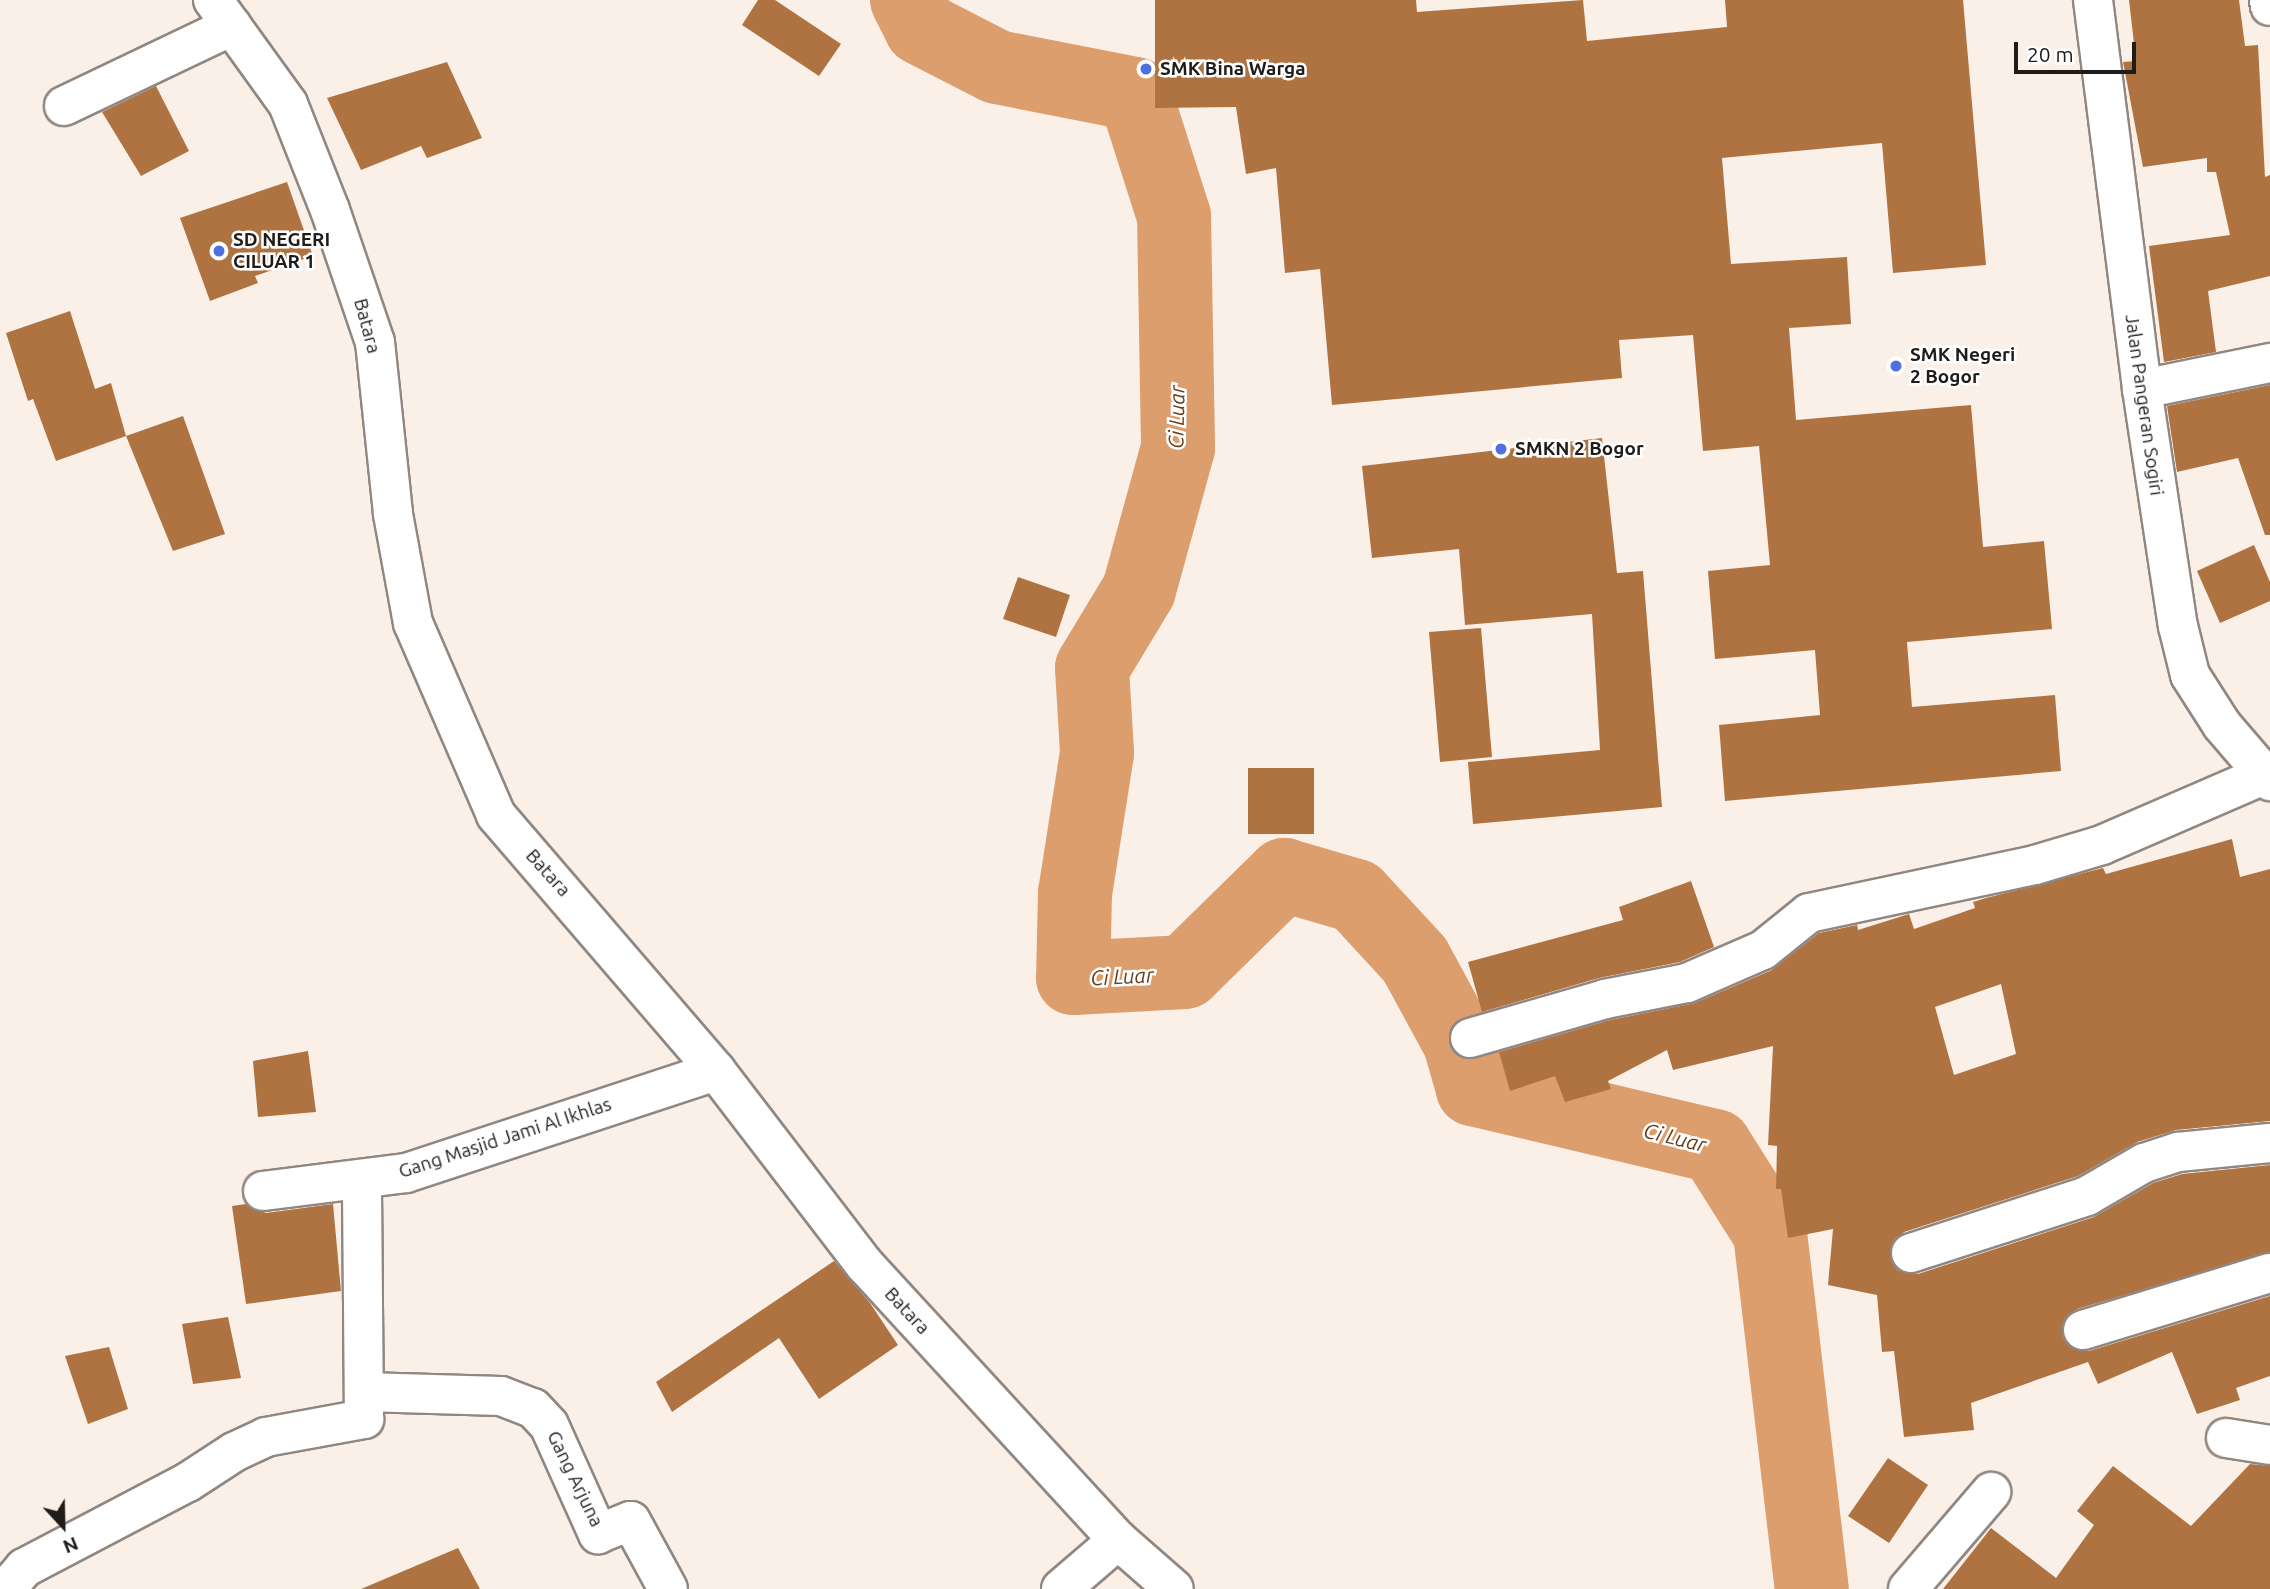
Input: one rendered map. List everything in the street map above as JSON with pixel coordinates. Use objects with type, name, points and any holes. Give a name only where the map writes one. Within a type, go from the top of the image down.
[{"type":"street","name":"Jalan Pangeran Sogiri","points":[[2093,0],[2168,580],[2190,675],[2222,725],[2267,778]]},
{"type":"street","points":[[2269,0],[2270,6]]},
{"type":"street","points":[[64,106],[223,13]]},
{"type":"street","name":"Batara","points":[[223,13],[288,104],[375,342],[393,514],[413,623],[496,815],[716,1071],[865,1265],[1118,1540],[1174,1589]]},
{"type":"street","points":[[2142,389],[2270,363]]},
{"type":"street","points":[[1470,1038],[1605,999],[1688,983],[1763,950],[1809,913],[2046,862],[2102,845],[2267,778]]},
{"type":"street","name":"Gang Masjid Jami Al Ikhlas","points":[[264,1191],[405,1173],[716,1071]]},
{"type":"street","points":[[1911,1253],[2087,1196],[2144,1163],[2178,1152],[2270,1143]]},
{"type":"street","points":[[6,1589],[24,1568],[188,1482],[234,1452],[266,1437],[364,1406],[362,1179]]},
{"type":"street","points":[[2083,1330],[2270,1273]]},
{"type":"street","name":"Gang Arjuna","points":[[364,1406],[502,1396],[533,1408],[549,1425],[598,1534],[631,1521],[668,1589]]},
{"type":"street","points":[[2226,1438],[2270,1445]]},
{"type":"street","points":[[1908,1589],[1991,1492]]},
{"type":"street","points":[[1061,1589],[1118,1540]]},
{"type":"building","points":[[758,0],[775,0],[841,44],[819,76],[742,25]]},
{"type":"building","points":[[1155,0],[1416,0],[1417,12],[1583,0],[1587,41],[1727,27],[1725,0],[1963,0],[1986,265],[1893,273],[1882,143],[1722,158],[1731,264],[1847,257],[1851,324],[1789,328],[1796,420],[1971,405],[1983,547],[2044,541],[2052,629],[1907,642],[1912,707],[2055,695],[2061,771],[1725,801],[1719,725],[1820,715],[1815,650],[1715,659],[1708,571],[1770,565],[1759,446],[1703,451],[1693,335],[1619,340],[1622,378],[1332,405],[1320,269],[1285,273],[1276,168],[1246,174],[1236,107],[1155,108]]},
{"type":"building","points":[[2129,0],[2239,0],[2245,46],[2258,45],[2265,177],[2270,175],[2270,276],[2208,291],[2216,352],[2164,362],[2149,246],[2230,235],[2216,172],[2207,172],[2207,158],[2143,167],[2123,62],[2136,61]]},
{"type":"building","points":[[447,62],[482,138],[427,158],[421,146],[361,170],[327,98]]},
{"type":"building","points":[[156,86],[189,151],[141,176],[102,112]]},
{"type":"building","points":[[287,182],[313,256],[255,276],[258,283],[210,301],[180,218]]},
{"type":"building","points":[[70,311],[95,389],[111,383],[126,436],[56,461],[33,399],[28,401],[6,333]]},
{"type":"building","points":[[2270,385],[2270,535],[2265,535],[2238,458],[2177,472],[2167,406]]},
{"type":"building","points":[[183,416],[225,534],[173,551],[126,436]]},
{"type":"building","points":[[1602,438],[1617,573],[1643,571],[1662,807],[1473,824],[1468,762],[1600,750],[1592,614],[1465,625],[1459,549],[1372,558],[1362,466]]},
{"type":"building","points":[[2254,545],[2270,582],[2270,601],[2220,623],[2197,571]]},
{"type":"building","points":[[1018,577],[1070,595],[1056,637],[1003,619]]},
{"type":"building","points":[[1481,628],[1492,757],[1440,762],[1429,632]]},
{"type":"building","points":[[1248,768],[1314,768],[1314,834],[1248,834]]},
{"type":"building","points":[[2232,839],[2240,877],[2270,869],[2270,1121],[2176,1130],[2137,1142],[2078,1176],[1904,1232],[1890,1249],[1897,1270],[1918,1274],[2094,1217],[2153,1183],[2182,1174],[2270,1165],[2270,1252],[2077,1309],[2062,1326],[2068,1345],[2089,1351],[2270,1296],[2270,1376],[2236,1388],[2240,1400],[2197,1414],[2172,1352],[2098,1384],[2088,1362],[1971,1403],[1974,1430],[1904,1437],[1894,1351],[1882,1352],[1877,1295],[1828,1285],[1833,1229],[1788,1238],[1781,1189],[1776,1189],[1777,1146],[1768,1145],[1773,1046],[1673,1070],[1667,1050],[1608,1081],[1611,1089],[1565,1102],[1555,1076],[1510,1091],[1499,1052],[1610,1020],[1695,1003],[1772,970],[1819,933],[1857,925],[1858,930],[1909,914],[1914,929],[1975,908],[1973,902],[1986,898],[2103,868],[2106,874]],"holes":[[[2001,984],[2016,1054],[1954,1075],[1935,1007]]]},
{"type":"building","points":[[1691,881],[1714,947],[1680,962],[1599,978],[1482,1012],[1468,962],[1623,920],[1619,907]]},
{"type":"building","points":[[308,1051],[316,1112],[258,1117],[253,1061]]},
{"type":"building","points":[[246,1204],[266,1213],[333,1204],[341,1291],[246,1304],[232,1206]]},
{"type":"building","points":[[834,1261],[870,1303],[898,1345],[819,1399],[779,1338],[672,1412],[656,1382]]},
{"type":"building","points":[[228,1317],[241,1378],[193,1384],[182,1324]]},
{"type":"building","points":[[109,1347],[128,1409],[88,1424],[65,1356]]},
{"type":"building","points":[[1888,1458],[1928,1485],[1889,1543],[1848,1516]]},
{"type":"building","points":[[2250,1464],[2270,1466],[2270,1589],[1943,1589],[1991,1528],[2056,1578],[2094,1525],[2077,1511],[2113,1466],[2191,1526]]},
{"type":"building","points":[[458,1548],[480,1589],[361,1589]]},
{"type":"waterway","name":"Ci Luar","points":[[907,0],[921,28],[997,67],[1135,94],[1174,216],[1178,448],[1139,590],[1092,668],[1097,753],[1075,893],[1073,978],[1185,972],[1284,875],[1356,896],[1415,960],[1460,1043],[1473,1089],[1715,1146],[1770,1233],[1812,1589]]},
{"type":"place","name":"SMK Bina Warga","points":[[1146,69]]},
{"type":"place","name":"SD NEGERI CILUAR 1","points":[[219,251]]},
{"type":"place","name":"SMK Negeri 2 Bogor","points":[[1896,366]]},
{"type":"place","name":"SMKN 2 Bogor","points":[[1501,449]]}]
